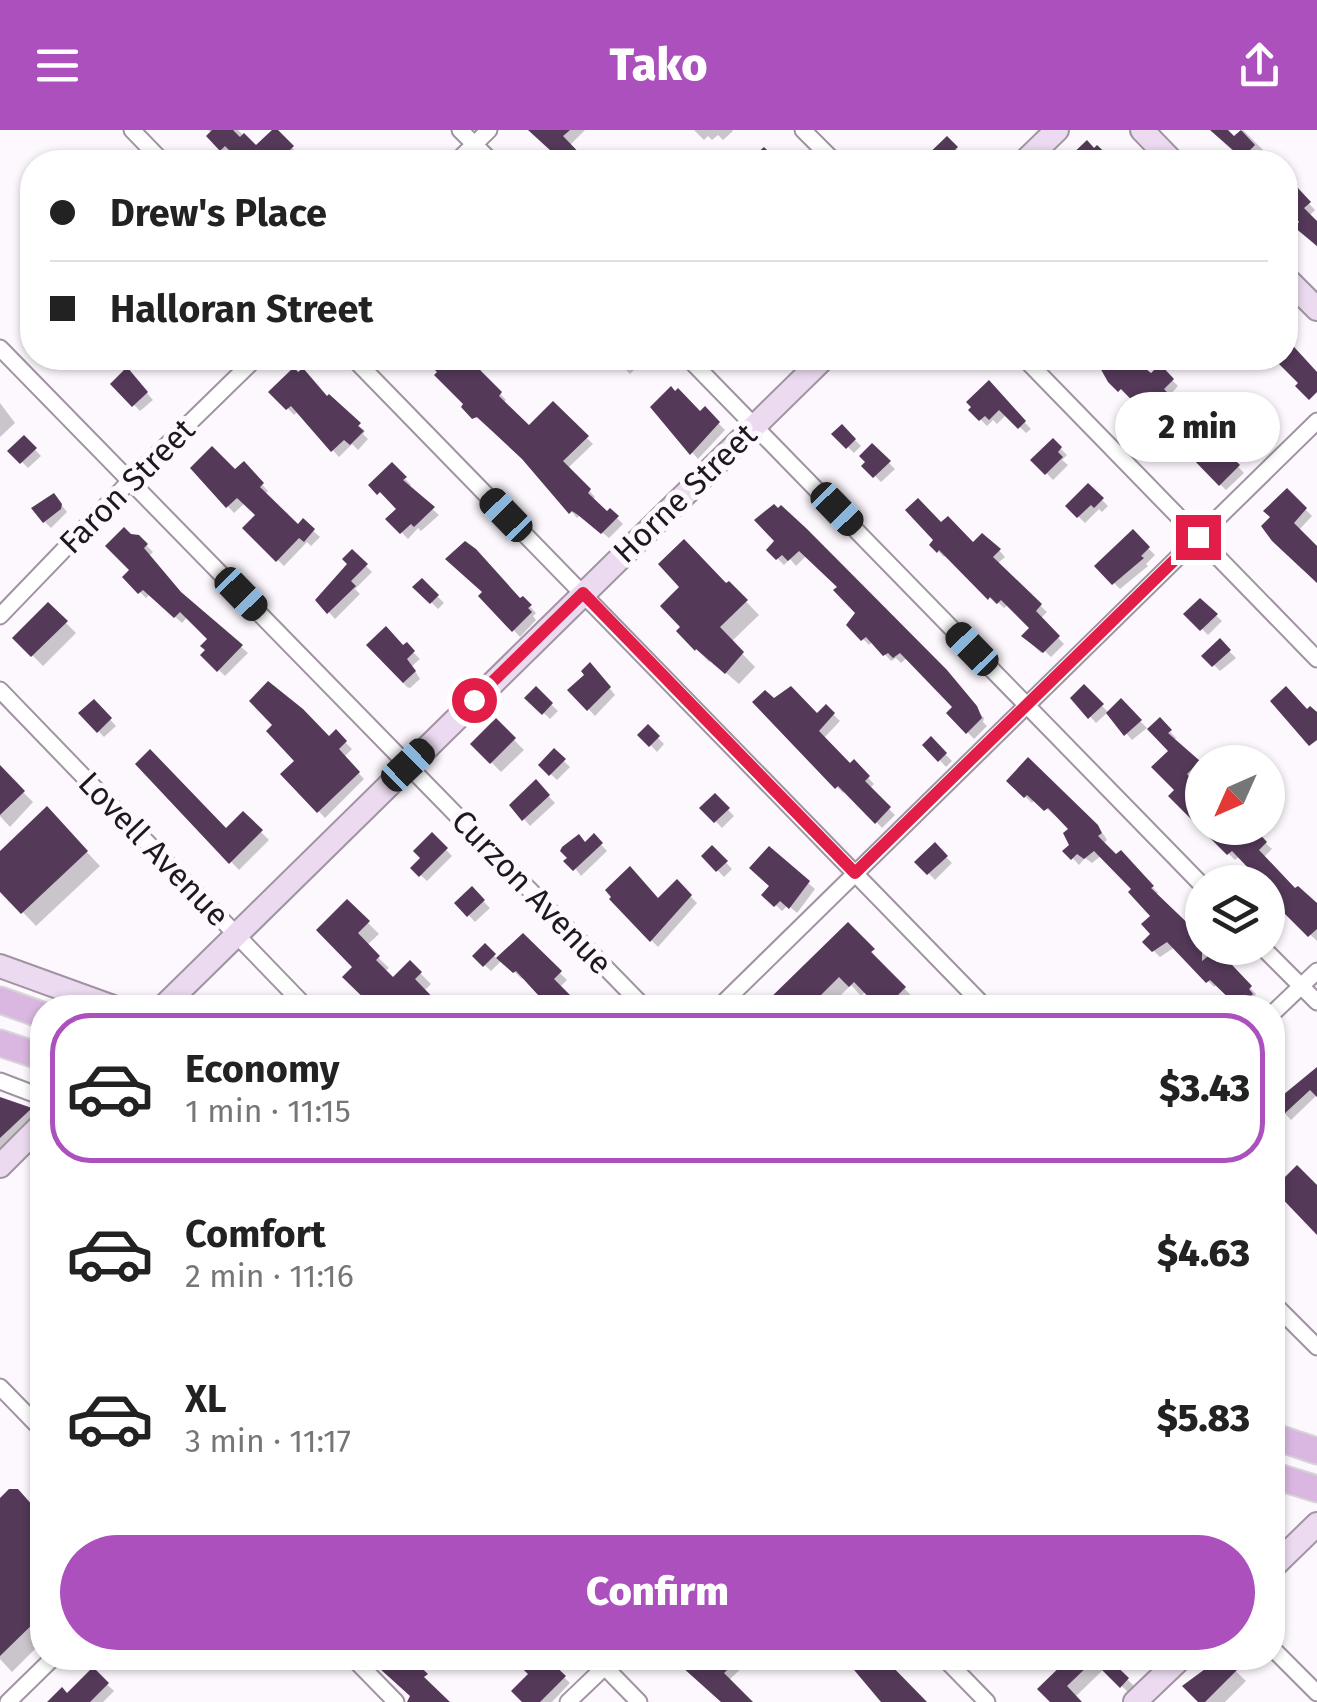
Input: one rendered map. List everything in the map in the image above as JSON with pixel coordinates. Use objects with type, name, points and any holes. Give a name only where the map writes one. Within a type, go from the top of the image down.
[{"type":"main road","points":[[0,1000],[30,1011]]},
{"type":"main road","points":[[0,1043],[30,1053]]},
{"type":"main road","points":[[1285,1440],[1317,1451]]},
{"type":"main road","points":[[1285,1478],[1317,1489]]},
{"type":"street","points":[[132,130],[151,150]]},
{"type":"street","points":[[460,130],[479,150]]},
{"type":"street","points":[[469,150],[489,130]]},
{"type":"street","points":[[803,130],[822,150]]},
{"type":"street","points":[[1036,150],[1057,130]]},
{"type":"street","points":[[1142,130],[1162,150]]},
{"type":"street","points":[[1298,290],[1317,310]]},
{"type":"street","name":"Curzon Avenue","points":[[0,348],[20,368]]},
{"type":"street","name":"Curzon Avenue","points":[[22,370],[632,995]]},
{"type":"street","name":"Faron Street","points":[[0,616],[244,370]]},
{"type":"street","points":[[365,370],[973,995]]},
{"type":"street","points":[[700,370],[1185,868]]},
{"type":"street","name":"Horne Street","points":[[175,995],[812,370]]},
{"type":"street","points":[[1036,370],[1317,659]]},
{"type":"street","points":[[731,995],[1317,421]]},
{"type":"street","name":"Lovell Avenue","points":[[0,690],[294,995]]},
{"type":"street","points":[[1280,965],[1317,1002]]},
{"type":"street","points":[[0,966],[80,995]]},
{"type":"street","points":[[1285,1001],[1317,971]]},
{"type":"street","points":[[0,1081],[30,1092]]},
{"type":"street","points":[[0,1166],[30,1136]]},
{"type":"street","points":[[1285,1315],[1317,1347]]},
{"type":"street","points":[[0,1388],[30,1418]]},
{"type":"street","points":[[1285,1555],[1317,1524]]},
{"type":"street","points":[[1285,1661],[1317,1693]]},
{"type":"street","points":[[8,1702],[41,1670]]},
{"type":"street","points":[[364,1670],[396,1702]]},
{"type":"street","points":[[568,1702],[596,1670]]},
{"type":"street","points":[[613,1670],[639,1702]]},
{"type":"street","points":[[956,1670],[988,1702]]},
{"type":"street","points":[[1134,1702],[1168,1670]]},
{"type":"building","points":[[212,130],[233,130],[240,137],[244,133],[256,145],[272,130],[278,130],[294,146],[290,150],[229,150],[225,146],[219,150],[206,136]]},
{"type":"building","points":[[528,130],[570,130],[563,136],[576,150],[550,150]]},
{"type":"building","points":[[1210,130],[1228,130],[1234,136],[1241,130],[1255,145],[1250,150],[1233,150]]},
{"type":"building","points":[[947,136],[958,147],[955,150],[932,150]]},
{"type":"building","points":[[1087,140],[1102,150],[1077,150]]},
{"type":"building","points":[[1298,188],[1311,202],[1304,208],[1317,221],[1317,246],[1298,230]]},
{"type":"building","points":[[1298,351],[1317,372],[1317,392],[1309,400],[1295,386],[1298,383],[1285,370],[1298,370]]},
{"type":"building","points":[[124,370],[130,370],[148,392],[132,407],[110,384]]},
{"type":"building","points":[[291,370],[305,370],[327,396],[361,423],[358,426],[364,431],[350,445],[344,440],[331,452],[291,406],[286,410],[268,392]]},
{"type":"building","points":[[480,370],[502,392],[499,396],[529,425],[553,401],[589,436],[563,461],[591,489],[588,493],[607,511],[610,508],[619,516],[601,534],[572,511],[569,514],[522,459],[477,417],[472,419],[434,375]]},
{"type":"building","points":[[1101,370],[1151,373],[1166,370],[1174,379],[1164,389],[1195,421],[1203,412],[1215,425],[1210,430],[1217,442],[1240,465],[1219,486],[1162,427],[1108,382]]},
{"type":"building","points":[[989,380],[1026,421],[1018,429],[999,410],[989,420],[985,416],[979,421],[968,410],[971,407],[966,402]]},
{"type":"building","points":[[671,386],[675,391],[678,388],[700,411],[705,406],[720,422],[690,455],[650,407]]},
{"type":"building","points":[[842,424],[856,439],[846,449],[831,434]]},
{"type":"building","points":[[24,435],[37,448],[20,464],[7,451]]},
{"type":"building","points":[[1053,438],[1062,447],[1058,452],[1063,457],[1045,475],[1030,460]]},
{"type":"building","points":[[872,443],[891,461],[873,478],[861,466],[865,462],[859,456]]},
{"type":"building","points":[[212,446],[235,469],[244,461],[264,483],[260,487],[298,524],[303,518],[315,529],[304,542],[299,538],[276,562],[242,528],[255,515],[237,498],[226,508],[190,468]]},
{"type":"building","points":[[392,462],[407,477],[403,480],[435,507],[414,527],[411,524],[400,534],[385,519],[396,509],[368,485]]},
{"type":"building","points":[[1088,483],[1104,498],[1077,518],[1065,506]]},
{"type":"building","points":[[1287,488],[1307,508],[1294,523],[1317,546],[1317,583],[1261,526],[1270,517],[1263,511]]},
{"type":"building","points":[[54,493],[61,509],[43,523],[31,508]]},
{"type":"building","points":[[918,498],[941,522],[948,516],[973,542],[982,533],[1001,549],[993,557],[1042,604],[1036,611],[1060,636],[1043,653],[1021,636],[1029,628],[1001,600],[997,604],[990,597],[988,600],[939,550],[937,553],[929,545],[933,540],[905,510]]},
{"type":"building","points":[[774,504],[778,508],[781,505],[807,529],[947,670],[977,706],[982,718],[966,734],[946,713],[952,707],[900,653],[893,658],[888,653],[883,656],[866,637],[861,641],[846,625],[855,613],[833,590],[837,587],[799,551],[788,561],[782,555],[776,560],[766,550],[774,541],[754,520]]},
{"type":"building","points":[[124,527],[148,544],[144,548],[181,592],[243,645],[217,672],[200,655],[205,650],[200,646],[207,639],[180,612],[174,618],[143,590],[138,594],[122,577],[129,570],[105,546]]},
{"type":"building","points":[[1133,529],[1150,547],[1141,556],[1144,558],[1112,585],[1094,566]]},
{"type":"building","points":[[684,539],[748,600],[720,627],[744,652],[725,674],[695,651],[660,606],[679,587],[658,564]]},
{"type":"building","points":[[465,541],[520,598],[523,596],[532,605],[528,608],[532,612],[512,632],[478,596],[482,592],[445,559]]},
{"type":"building","points":[[352,549],[368,564],[351,581],[356,586],[327,614],[315,600],[347,564],[342,559]]},
{"type":"building","points":[[422,578],[439,595],[430,604],[412,587]]},
{"type":"building","points":[[1200,598],[1218,614],[1200,631],[1183,614]]},
{"type":"building","points":[[48,602],[68,621],[31,657],[12,638]]},
{"type":"building","points":[[386,626],[403,645],[407,642],[415,651],[407,659],[416,671],[403,683],[366,645]]},
{"type":"building","points":[[1220,638],[1231,650],[1212,667],[1201,656]]},
{"type":"building","points":[[590,662],[611,687],[587,711],[567,690],[584,675],[581,671]]},
{"type":"building","points":[[268,681],[329,736],[336,729],[347,741],[339,749],[360,772],[317,813],[280,774],[294,761],[266,731],[272,725],[249,701]]},
{"type":"building","points":[[1084,684],[1104,704],[1088,719],[1070,698]]},
{"type":"building","points":[[536,686],[553,703],[542,715],[524,698]]},
{"type":"building","points":[[791,686],[817,713],[826,704],[835,713],[819,731],[850,763],[854,759],[870,776],[865,781],[891,807],[875,824],[838,786],[835,789],[752,702],[765,690],[774,698]]},
{"type":"building","points":[[1286,686],[1307,709],[1310,706],[1317,712],[1317,740],[1309,746],[1270,701]]},
{"type":"building","points":[[1121,698],[1142,720],[1124,736],[1106,713]]},
{"type":"building","points":[[94,699],[112,718],[97,733],[78,713]]},
{"type":"building","points":[[1160,717],[1172,730],[1168,733],[1185,748],[1185,813],[1168,796],[1174,790],[1151,767],[1168,751],[1147,729]]},
{"type":"building","points":[[496,718],[516,738],[490,764],[470,744]]},
{"type":"building","points":[[648,724],[660,736],[649,747],[637,735]]},
{"type":"building","points":[[931,736],[947,753],[938,762],[922,745]]},
{"type":"building","points":[[554,748],[566,759],[549,776],[538,765]]},
{"type":"building","points":[[150,749],[226,828],[243,811],[263,830],[229,864],[135,764]]},
{"type":"building","points":[[1028,757],[1098,825],[1102,833],[1098,836],[1116,854],[1121,850],[1154,886],[1151,888],[1185,921],[1185,961],[1167,942],[1152,952],[1142,942],[1150,934],[1141,924],[1150,916],[1128,892],[1131,889],[1094,851],[1084,859],[1077,854],[1071,860],[1062,851],[1069,845],[1063,833],[1068,829],[1048,808],[1044,811],[1027,795],[1024,798],[1006,781]]},
{"type":"building","points":[[0,765],[25,791],[0,815]]},
{"type":"building","points":[[536,779],[550,795],[522,821],[509,805]]},
{"type":"building","points":[[715,793],[730,808],[714,823],[699,808]]},
{"type":"building","points":[[47,806],[88,851],[21,914],[0,892],[0,851]]},
{"type":"building","points":[[432,832],[448,848],[419,877],[410,868],[420,858],[413,851]]},
{"type":"building","points":[[594,833],[603,843],[573,871],[563,861],[567,858],[560,851],[562,847],[579,834],[585,842]]},
{"type":"building","points":[[935,842],[948,856],[927,875],[914,862]]},
{"type":"building","points":[[712,845],[728,861],[716,872],[701,856]]},
{"type":"building","points":[[1217,845],[1264,845],[1259,850],[1273,865],[1245,865],[1232,851],[1227,855]]},
{"type":"building","points":[[769,846],[810,881],[789,909],[780,901],[774,907],[761,895],[769,886],[749,868]]},
{"type":"building","points":[[630,866],[658,898],[677,879],[692,895],[650,942],[605,890]]},
{"type":"building","points":[[1285,877],[1317,903],[1317,929],[1308,937],[1285,914]]},
{"type":"building","points":[[472,886],[485,900],[467,917],[454,903]]},
{"type":"building","points":[[347,899],[370,921],[358,933],[380,956],[376,960],[393,977],[410,960],[422,972],[415,979],[430,995],[361,995],[342,977],[352,967],[316,930]]},
{"type":"building","points":[[848,922],[906,987],[898,995],[866,995],[854,982],[849,987],[839,977],[821,995],[773,995]]},
{"type":"building","points":[[523,933],[562,971],[554,979],[570,995],[538,995],[516,971],[513,973],[496,958]]},
{"type":"building","points":[[485,943],[496,954],[483,967],[472,956]]},
{"type":"building","points":[[1189,965],[1232,965],[1252,986],[1249,989],[1253,994],[1226,995],[1210,980],[1206,983]]},
{"type":"building","points":[[1317,1067],[1317,1097],[1310,1090],[1285,1113],[1285,1093]]},
{"type":"building","points":[[0,1097],[30,1107],[30,1110],[0,1138]]},
{"type":"building","points":[[1297,1165],[1317,1185],[1317,1235],[1285,1202],[1285,1177]]},
{"type":"building","points":[[9,1489],[18,1489],[30,1502],[30,1627],[0,1656],[0,1498]]},
{"type":"building","points":[[90,1670],[96,1670],[109,1683],[90,1702],[47,1702],[62,1687],[67,1693]]},
{"type":"building","points":[[381,1670],[424,1670],[428,1674],[424,1677],[450,1702],[407,1702],[410,1696]]},
{"type":"building","points":[[524,1670],[560,1670],[566,1676],[540,1702],[522,1702],[511,1691],[528,1674]]},
{"type":"building","points":[[685,1670],[727,1670],[724,1673],[753,1702],[721,1702]]},
{"type":"building","points":[[854,1670],[896,1670],[927,1702],[881,1702]]},
{"type":"building","points":[[1057,1670],[1084,1670],[1067,1686],[1082,1702],[1050,1702],[1037,1689]]},
{"type":"building","points":[[1102,1670],[1121,1670],[1129,1678],[1120,1688]]},
{"type":"building","points":[[1204,1670],[1237,1670],[1205,1702],[1198,1702],[1182,1686]]},
{"type":"route","points":[[474,700],[583,593],[855,873],[1198,537]]}]
